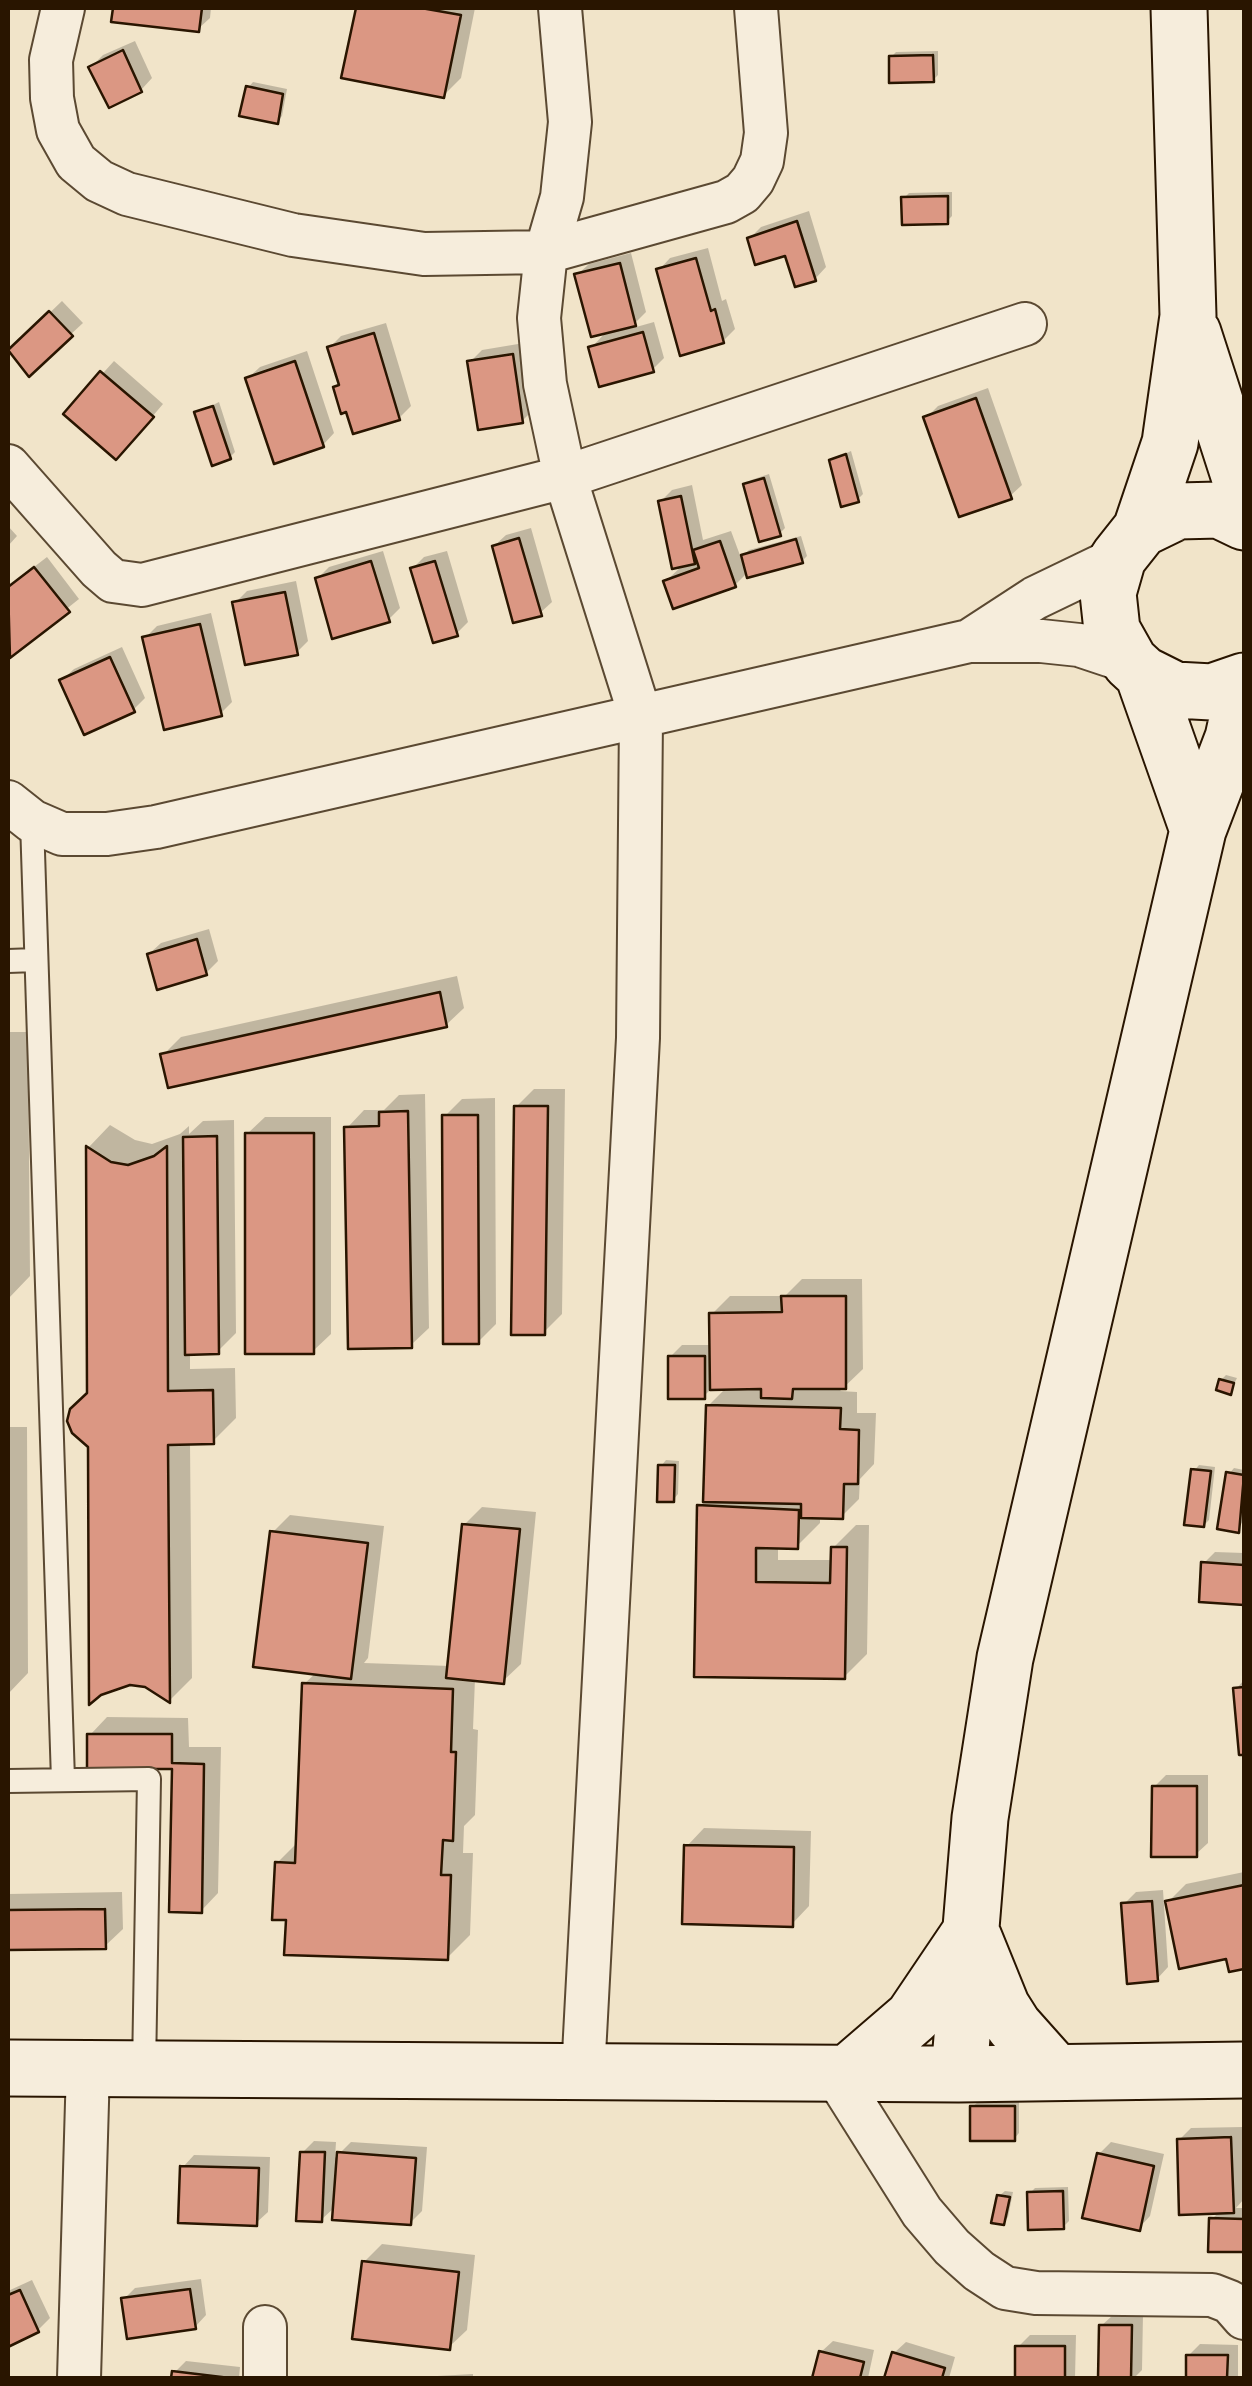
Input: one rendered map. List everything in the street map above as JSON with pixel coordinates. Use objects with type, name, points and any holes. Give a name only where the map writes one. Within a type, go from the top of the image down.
[{"type":"street","points":[[63,8],[52,60],[52,98],[58,130],[76,162],[99,180],[127,194],[293,235],[424,254],[546,252],[726,202],[742,193],[762,161],[766,133],[756,8]]},
{"type":"street","points":[[560,8],[570,122],[562,196],[546,252],[539,318],[545,384],[565,477],[640,718],[638,1038],[582,2072]]},
{"type":"street","points":[[1179,8],[1188,316],[1170,443],[1108,593],[1112,630],[1137,668],[1198,830]]},
{"type":"street","points":[[1188,316],[1244,491]]},
{"type":"street","points":[[8,466],[113,581],[127,586],[163,582],[565,477],[1025,324]]},
{"type":"street","points":[[969,641],[1178,510],[1219,510],[1244,522]]},
{"type":"street","points":[[20,812],[62,834],[156,828],[969,641],[1079,645],[1137,668],[1176,690],[1212,692],[1244,684],[1232,738],[1198,830],[1005,1658],[980,1818],[959,2074]]},
{"type":"street","points":[[971,1930],[1002,2007],[1055,2072]]},
{"type":"street","points":[[835,2073],[914,2016],[971,1930]]},
{"type":"street","points":[[8,2068],[750,2074],[1244,2070]]},
{"type":"street","points":[[79,2378],[88,2068]]},
{"type":"street","points":[[835,2073],[922,2212],[979,2272],[1005,2288],[1036,2293],[1212,2294],[1230,2302],[1244,2318]]},
{"type":"street","points":[[265,2327],[265,2378]]},
{"type":"lane","points":[[20,812],[36,960],[63,1780]]},
{"type":"lane","points":[[8,960],[36,960]]},
{"type":"lane","points":[[8,1781],[149,1779],[144,2069]]},
{"type":"building","points":[[113,8],[202,8],[199,32],[111,22]]},
{"type":"building","points":[[356,8],[421,8],[461,15],[444,98],[341,78]]},
{"type":"building","points":[[123,50],[142,92],[109,108],[88,67]]},
{"type":"building","points":[[933,55],[934,82],[889,83],[889,56]]},
{"type":"building","points":[[246,86],[283,94],[278,124],[239,116]]},
{"type":"building","points":[[948,196],[948,224],[902,225],[901,197]]},
{"type":"building","points":[[797,221],[816,281],[795,287],[785,256],[755,265],[747,238]]},
{"type":"building","points":[[696,258],[724,343],[680,356],[656,269]]},
{"type":"building","points":[[620,263],[636,326],[591,337],[574,274]]},
{"type":"building","points":[[49,311],[73,336],[29,377],[8,350]]},
{"type":"building","points":[[643,332],[654,372],[599,387],[588,347]]},
{"type":"building","points":[[374,333],[400,420],[353,434],[346,412],[341,414],[333,387],[339,385],[327,347]]},
{"type":"building","points":[[513,354],[523,423],[478,430],[467,361]]},
{"type":"building","points":[[295,361],[324,447],[274,464],[245,378]]},
{"type":"building","points":[[100,371],[154,417],[116,460],[63,414]]},
{"type":"building","points":[[976,398],[1012,499],[959,517],[923,417]]},
{"type":"building","points":[[213,406],[231,459],[212,466],[194,412]]},
{"type":"building","points":[[846,454],[859,502],[841,507],[829,460]]},
{"type":"building","points":[[764,478],[781,536],[759,542],[743,484]]},
{"type":"building","points":[[681,496],[695,564],[672,569],[658,501]]},
{"type":"building","points":[[519,538],[542,616],[513,623],[492,546]]},
{"type":"building","points":[[796,539],[803,563],[747,578],[741,555]]},
{"type":"building","points":[[720,541],[736,587],[673,609],[663,581],[699,568],[693,550]]},
{"type":"building","points":[[371,561],[390,622],[332,639],[315,578]]},
{"type":"building","points":[[435,561],[458,636],[433,643],[410,568]]},
{"type":"building","points":[[34,567],[70,612],[10,658],[8,587]]},
{"type":"building","points":[[285,592],[298,655],[245,665],[232,602]]},
{"type":"building","points":[[200,624],[222,716],[164,730],[142,637]]},
{"type":"building","points":[[110,657],[135,712],[84,735],[59,680]]},
{"type":"building","points":[[197,939],[207,975],[157,990],[147,954]]},
{"type":"building","points":[[440,992],[447,1027],[168,1088],[160,1054]]},
{"type":"building","points":[[514,1106],[548,1106],[545,1335],[511,1335]]},
{"type":"building","points":[[408,1111],[412,1348],[348,1349],[344,1127],[379,1126],[379,1112]]},
{"type":"building","points":[[442,1115],[478,1115],[479,1344],[443,1344]]},
{"type":"building","points":[[245,1133],[314,1133],[314,1354],[245,1354]]},
{"type":"building","points":[[217,1136],[219,1354],[185,1355],[183,1137]]},
{"type":"building","points":[[86,1146],[111,1162],[128,1165],[154,1156],[167,1146],[168,1391],[213,1390],[214,1444],[168,1445],[170,1703],[145,1687],[130,1685],[101,1695],[89,1705],[88,1447],[72,1433],[67,1421],[70,1409],[87,1393]]},
{"type":"building","points":[[781,1296],[846,1296],[846,1389],[793,1389],[792,1399],[761,1398],[761,1389],[710,1390],[709,1313],[782,1312]]},
{"type":"building","points":[[668,1356],[705,1356],[705,1399],[668,1399]]},
{"type":"building","points":[[1219,1379],[1234,1383],[1231,1395],[1216,1390]]},
{"type":"building","points":[[706,1405],[841,1408],[840,1429],[859,1430],[858,1484],[844,1484],[843,1519],[801,1518],[801,1504],[703,1502]]},
{"type":"building","points":[[658,1465],[675,1465],[674,1502],[657,1502]]},
{"type":"building","points":[[1191,1469],[1211,1471],[1204,1527],[1184,1525]]},
{"type":"building","points":[[1226,1472],[1244,1475],[1239,1533],[1217,1529]]},
{"type":"building","points":[[697,1505],[799,1510],[798,1549],[756,1548],[756,1582],[830,1583],[831,1547],[847,1547],[845,1679],[694,1677]]},
{"type":"building","points":[[462,1524],[520,1529],[504,1684],[446,1678]]},
{"type":"building","points":[[270,1531],[368,1543],[351,1679],[253,1667]]},
{"type":"building","points":[[1201,1562],[1244,1565],[1244,1605],[1199,1602]]},
{"type":"building","points":[[302,1683],[453,1689],[453,1841],[443,1840],[441,1875],[451,1875],[448,1960],[284,1955],[286,1920],[272,1920],[275,1862],[295,1863]]},
{"type":"building","points":[[1244,1687],[1244,1755],[1239,1755],[1233,1688]]},
{"type":"building","points":[[87,1734],[172,1734],[172,1763],[204,1764],[202,1913],[169,1912],[172,1769],[87,1769]]},
{"type":"building","points":[[1152,1786],[1197,1786],[1197,1857],[1151,1857]]},
{"type":"building","points":[[684,1845],[794,1847],[793,1927],[682,1924]]},
{"type":"building","points":[[1244,1885],[1244,1969],[1229,1972],[1226,1959],[1179,1969],[1165,1901]]},
{"type":"building","points":[[1152,1901],[1158,1981],[1127,1984],[1121,1903]]},
{"type":"building","points":[[105,1909],[106,1949],[8,1950],[8,1910]]},
{"type":"building","points":[[970,2106],[1015,2106],[1015,2141],[970,2141]]},
{"type":"building","points":[[1231,2137],[1234,2213],[1179,2215],[1177,2139]]},
{"type":"building","points":[[300,2152],[325,2152],[322,2222],[296,2221]]},
{"type":"building","points":[[337,2152],[416,2158],[411,2225],[332,2220]]},
{"type":"building","points":[[1097,2153],[1154,2166],[1140,2231],[1082,2218]]},
{"type":"building","points":[[180,2166],[259,2168],[257,2226],[178,2223]]},
{"type":"building","points":[[1063,2191],[1064,2229],[1028,2230],[1027,2192]]},
{"type":"building","points":[[997,2195],[1010,2197],[1004,2225],[991,2223]]},
{"type":"building","points":[[1209,2218],[1244,2219],[1244,2252],[1208,2252]]},
{"type":"building","points":[[362,2261],[459,2272],[450,2350],[352,2339]]},
{"type":"building","points":[[190,2289],[196,2329],[127,2339],[121,2298]]},
{"type":"building","points":[[20,2290],[39,2332],[8,2347],[8,2295]]},
{"type":"building","points":[[1099,2325],[1132,2325],[1131,2378],[1098,2378]]},
{"type":"building","points":[[1015,2346],[1065,2346],[1065,2378],[1015,2378]]},
{"type":"building","points":[[819,2351],[864,2362],[860,2378],[812,2378]]},
{"type":"building","points":[[892,2352],[945,2368],[942,2378],[884,2378]]},
{"type":"building","points":[[1186,2355],[1228,2355],[1227,2378],[1186,2378]]},
{"type":"building","points":[[172,2371],[230,2378],[171,2378]]}]
